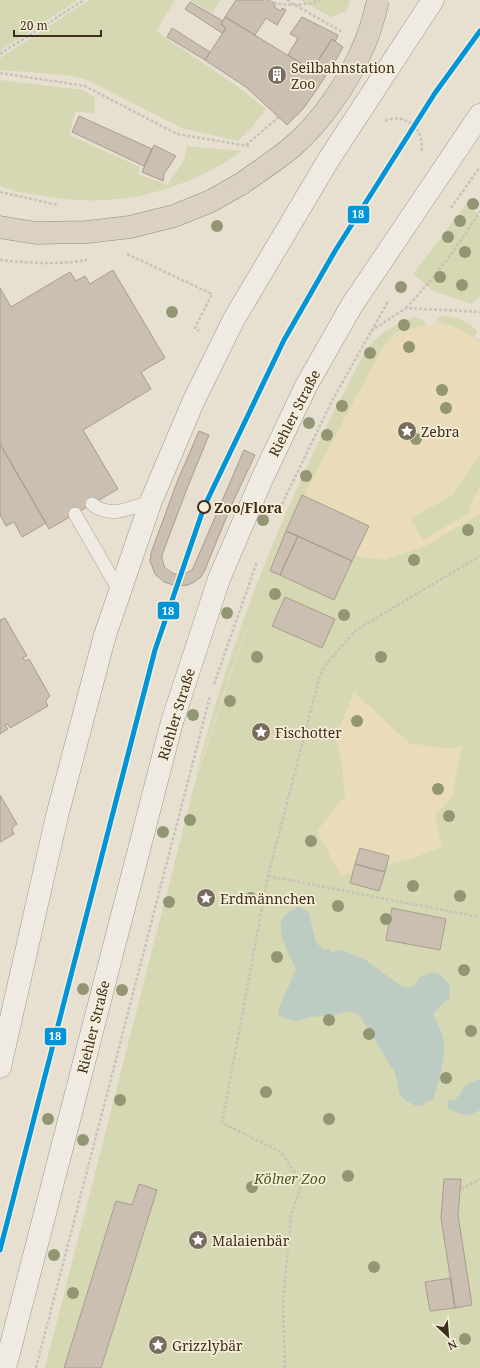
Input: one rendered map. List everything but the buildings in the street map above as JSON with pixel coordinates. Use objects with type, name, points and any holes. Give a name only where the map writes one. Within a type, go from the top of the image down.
[{"type":"highway","points":[[0,228],[36,233],[87,232],[130,227],[174,216],[211,201],[241,184],[294,145],[327,110],[361,53],[378,0]]},
{"type":"highway","points":[[0,211],[36,233]]},
{"type":"main road","points":[[0,1067],[57,816],[105,635],[151,501],[194,400],[222,342],[329,159],[433,0]]},
{"type":"main road","name":"Riehler Straße","points":[[5,1368],[172,722],[219,579],[261,481],[306,386],[352,305],[480,115]]},
{"type":"lane","points":[[92,504],[97,508],[108,512],[120,512],[151,501]]},
{"type":"lane","points":[[75,514],[120,592]]},
{"type":"path","points":[[0,54],[84,0]]},
{"type":"path","points":[[264,0],[272,3],[288,5],[320,0]]},
{"type":"path","points":[[0,73],[85,86],[177,134],[254,146]]},
{"type":"path","points":[[246,145],[279,117]]},
{"type":"path","points":[[410,123],[418,131],[422,142],[421,153],[418,158]]},
{"type":"path","points":[[0,192],[62,206]]},
{"type":"path","points":[[369,332],[406,308],[429,283],[480,211]]},
{"type":"path","points":[[124,253],[212,294],[195,328],[222,342]]},
{"type":"path","points":[[281,505],[333,399],[369,332],[388,302]]},
{"type":"path","points":[[406,308],[480,312]]},
{"type":"path","points":[[36,1368],[210,696],[260,555]]},
{"type":"path","points":[[285,1368],[283,1303],[291,1215],[302,1183],[281,1152],[222,1123],[268,876],[320,674],[327,663],[356,630],[480,556]]},
{"type":"path","points":[[268,876],[479,917]]},
{"type":"path","points":[[461,1190],[480,1179]]},
{"type":"green space","points":[[0,0],[78,0],[0,51]]},
{"type":"green space","points":[[89,0],[175,0],[156,31],[237,86],[266,109],[253,126],[238,141],[182,128],[85,79],[66,75],[0,70],[0,58]]},
{"type":"green space","points":[[190,0],[221,0],[212,13]]},
{"type":"green space","points":[[300,0],[350,0],[347,11],[331,17]]},
{"type":"green space","points":[[0,80],[84,90],[95,98],[95,114],[76,111],[69,135],[140,167],[138,174],[167,185],[184,160],[187,146],[242,151],[197,177],[150,194],[100,200],[74,200],[12,190],[0,186]]},
{"type":"green space","points":[[467,203],[480,217],[480,296],[471,304],[434,291],[413,274]]},
{"type":"green space","name":"Kölner Zoo","points":[[442,315],[457,318],[471,325],[477,332],[474,337],[472,336],[478,340],[480,338],[480,1368],[45,1368],[195,783],[233,667],[283,536],[233,665],[195,780],[221,688],[252,597],[269,552],[308,464],[368,347],[385,331],[414,317],[424,320],[426,325],[419,326],[436,326],[436,322],[447,323],[436,321]],"holes":[[[419,326],[398,333],[380,349],[391,337],[402,329]]]},
{"type":"sand","points":[[437,322],[464,331],[478,341],[480,340],[480,455],[453,495],[410,519],[424,540],[468,513],[472,500],[480,487],[480,514],[423,547],[385,560],[355,556],[365,535],[299,504],[381,350],[399,334],[419,327],[436,326]]},
{"type":"sand","points":[[354,692],[409,743],[443,748],[462,747],[452,797],[435,815],[442,847],[413,858],[341,876],[317,831],[345,796],[341,758],[335,738]]},
{"type":"shaded area","points":[[299,906],[309,913],[316,943],[323,949],[329,949],[332,953],[338,949],[364,959],[401,986],[409,988],[414,986],[421,976],[435,972],[442,976],[450,986],[449,999],[433,1014],[441,1031],[444,1057],[433,1100],[427,1101],[423,1105],[416,1106],[406,1101],[400,1095],[395,1073],[360,1016],[350,1011],[334,1015],[311,1017],[297,1021],[278,1015],[281,1003],[296,970],[282,938],[281,925],[285,915]]},
{"type":"shaded area","points":[[480,1080],[480,1110],[472,1114],[464,1114],[457,1113],[449,1109],[447,1103],[448,1100],[452,1099],[454,1101],[468,1084]]},
{"type":"transit line","name":"18","points":[[0,1250],[155,650],[204,507],[284,340],[335,251],[435,93],[480,31]]},
{"type":"place","name":"Seilbahnstation Zoo","points":[[277,75]]},
{"type":"place","name":"Zebra","points":[[407,431]]},
{"type":"place","name":"Zoo/Flora","points":[[204,507]]},
{"type":"place","name":"Fischotter","points":[[261,732]]},
{"type":"place","name":"Erdmännchen","points":[[206,898]]},
{"type":"place","name":"Malaienbär","points":[[198,1240]]},
{"type":"place","name":"Grizzlybär","points":[[158,1345]]}]
